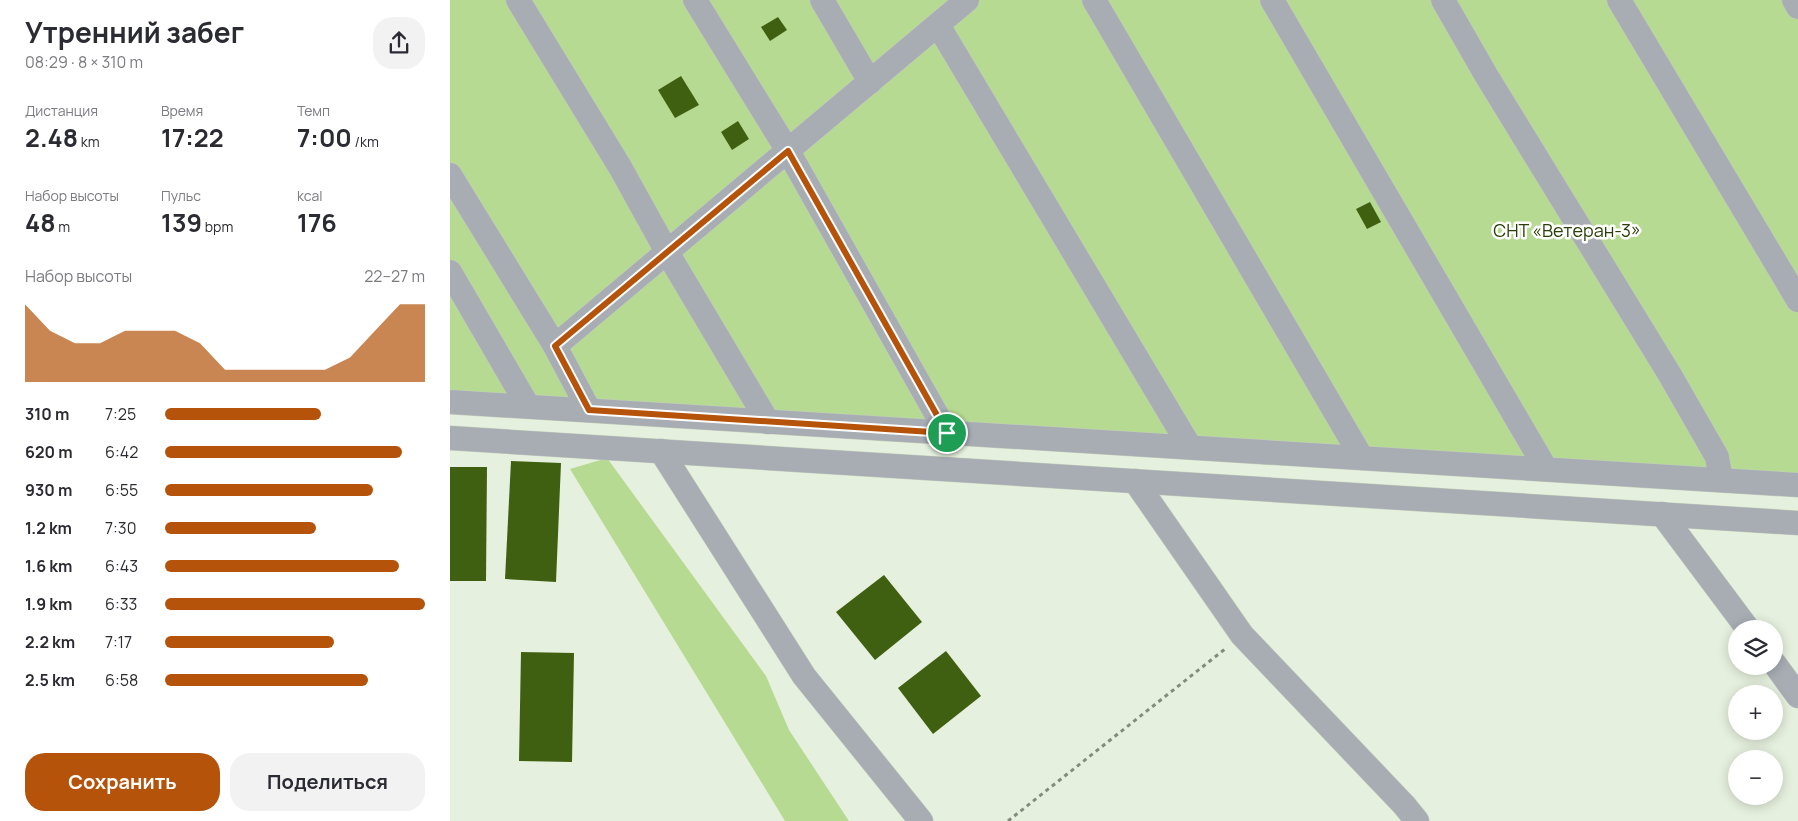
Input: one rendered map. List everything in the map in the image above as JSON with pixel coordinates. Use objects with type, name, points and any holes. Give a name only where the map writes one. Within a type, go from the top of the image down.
[{"type":"lane","points":[[518,0],[620,167],[667,252],[768,422]]},
{"type":"lane","points":[[695,0],[788,151],[947,433]]},
{"type":"lane","points":[[822,0],[870,82]]},
{"type":"lane","points":[[555,346],[967,0]]},
{"type":"lane","points":[[1094,0],[1362,458]]},
{"type":"lane","points":[[1272,0],[1546,469]]},
{"type":"lane","points":[[1443,0],[1486,75],[1670,374],[1717,457],[1721,480]]},
{"type":"lane","points":[[1619,0],[1798,300]]},
{"type":"lane","points":[[1794,0],[1798,7]]},
{"type":"lane","points":[[938,25],[1190,447]]},
{"type":"lane","points":[[450,175],[555,346],[589,410]]},
{"type":"lane","points":[[450,272],[528,406]]},
{"type":"lane","points":[[450,402],[1798,485]]},
{"type":"lane","points":[[450,438],[1798,523]]},
{"type":"lane","points":[[661,451],[804,676],[921,821]]},
{"type":"lane","points":[[1135,481],[1242,635],[1417,821]]},
{"type":"lane","points":[[1662,514],[1741,620]]},
{"type":"lane","points":[[1783,675],[1798,696]]},
{"type":"path","points":[[1008,821],[1242,635]]},
{"type":"green space","name":"СНТ «Ветеран-3»","points":[[450,0],[1798,0],[1798,474],[450,392]]},
{"type":"green space","points":[[607,458],[766,676],[789,730],[849,821],[785,821],[570,469]]},
{"type":"building","points":[[778,17],[787,30],[770,41],[761,27]]},
{"type":"building","points":[[681,76],[699,105],[675,118],[658,90]]},
{"type":"building","points":[[738,121],[749,139],[732,150],[721,132]]},
{"type":"building","points":[[1370,202],[1381,222],[1367,229],[1356,209]]},
{"type":"building","points":[[511,461],[561,463],[556,582],[505,579]]},
{"type":"building","points":[[450,467],[487,467],[486,581],[450,581]]},
{"type":"building","points":[[884,575],[922,622],[875,660],[836,612]]},
{"type":"building","points":[[946,651],[981,696],[933,734],[898,688]]},
{"type":"building","points":[[521,652],[574,653],[572,762],[519,761]]},
{"type":"route","points":[[788,151],[947,433],[589,410],[555,346],[788,151]]}]
